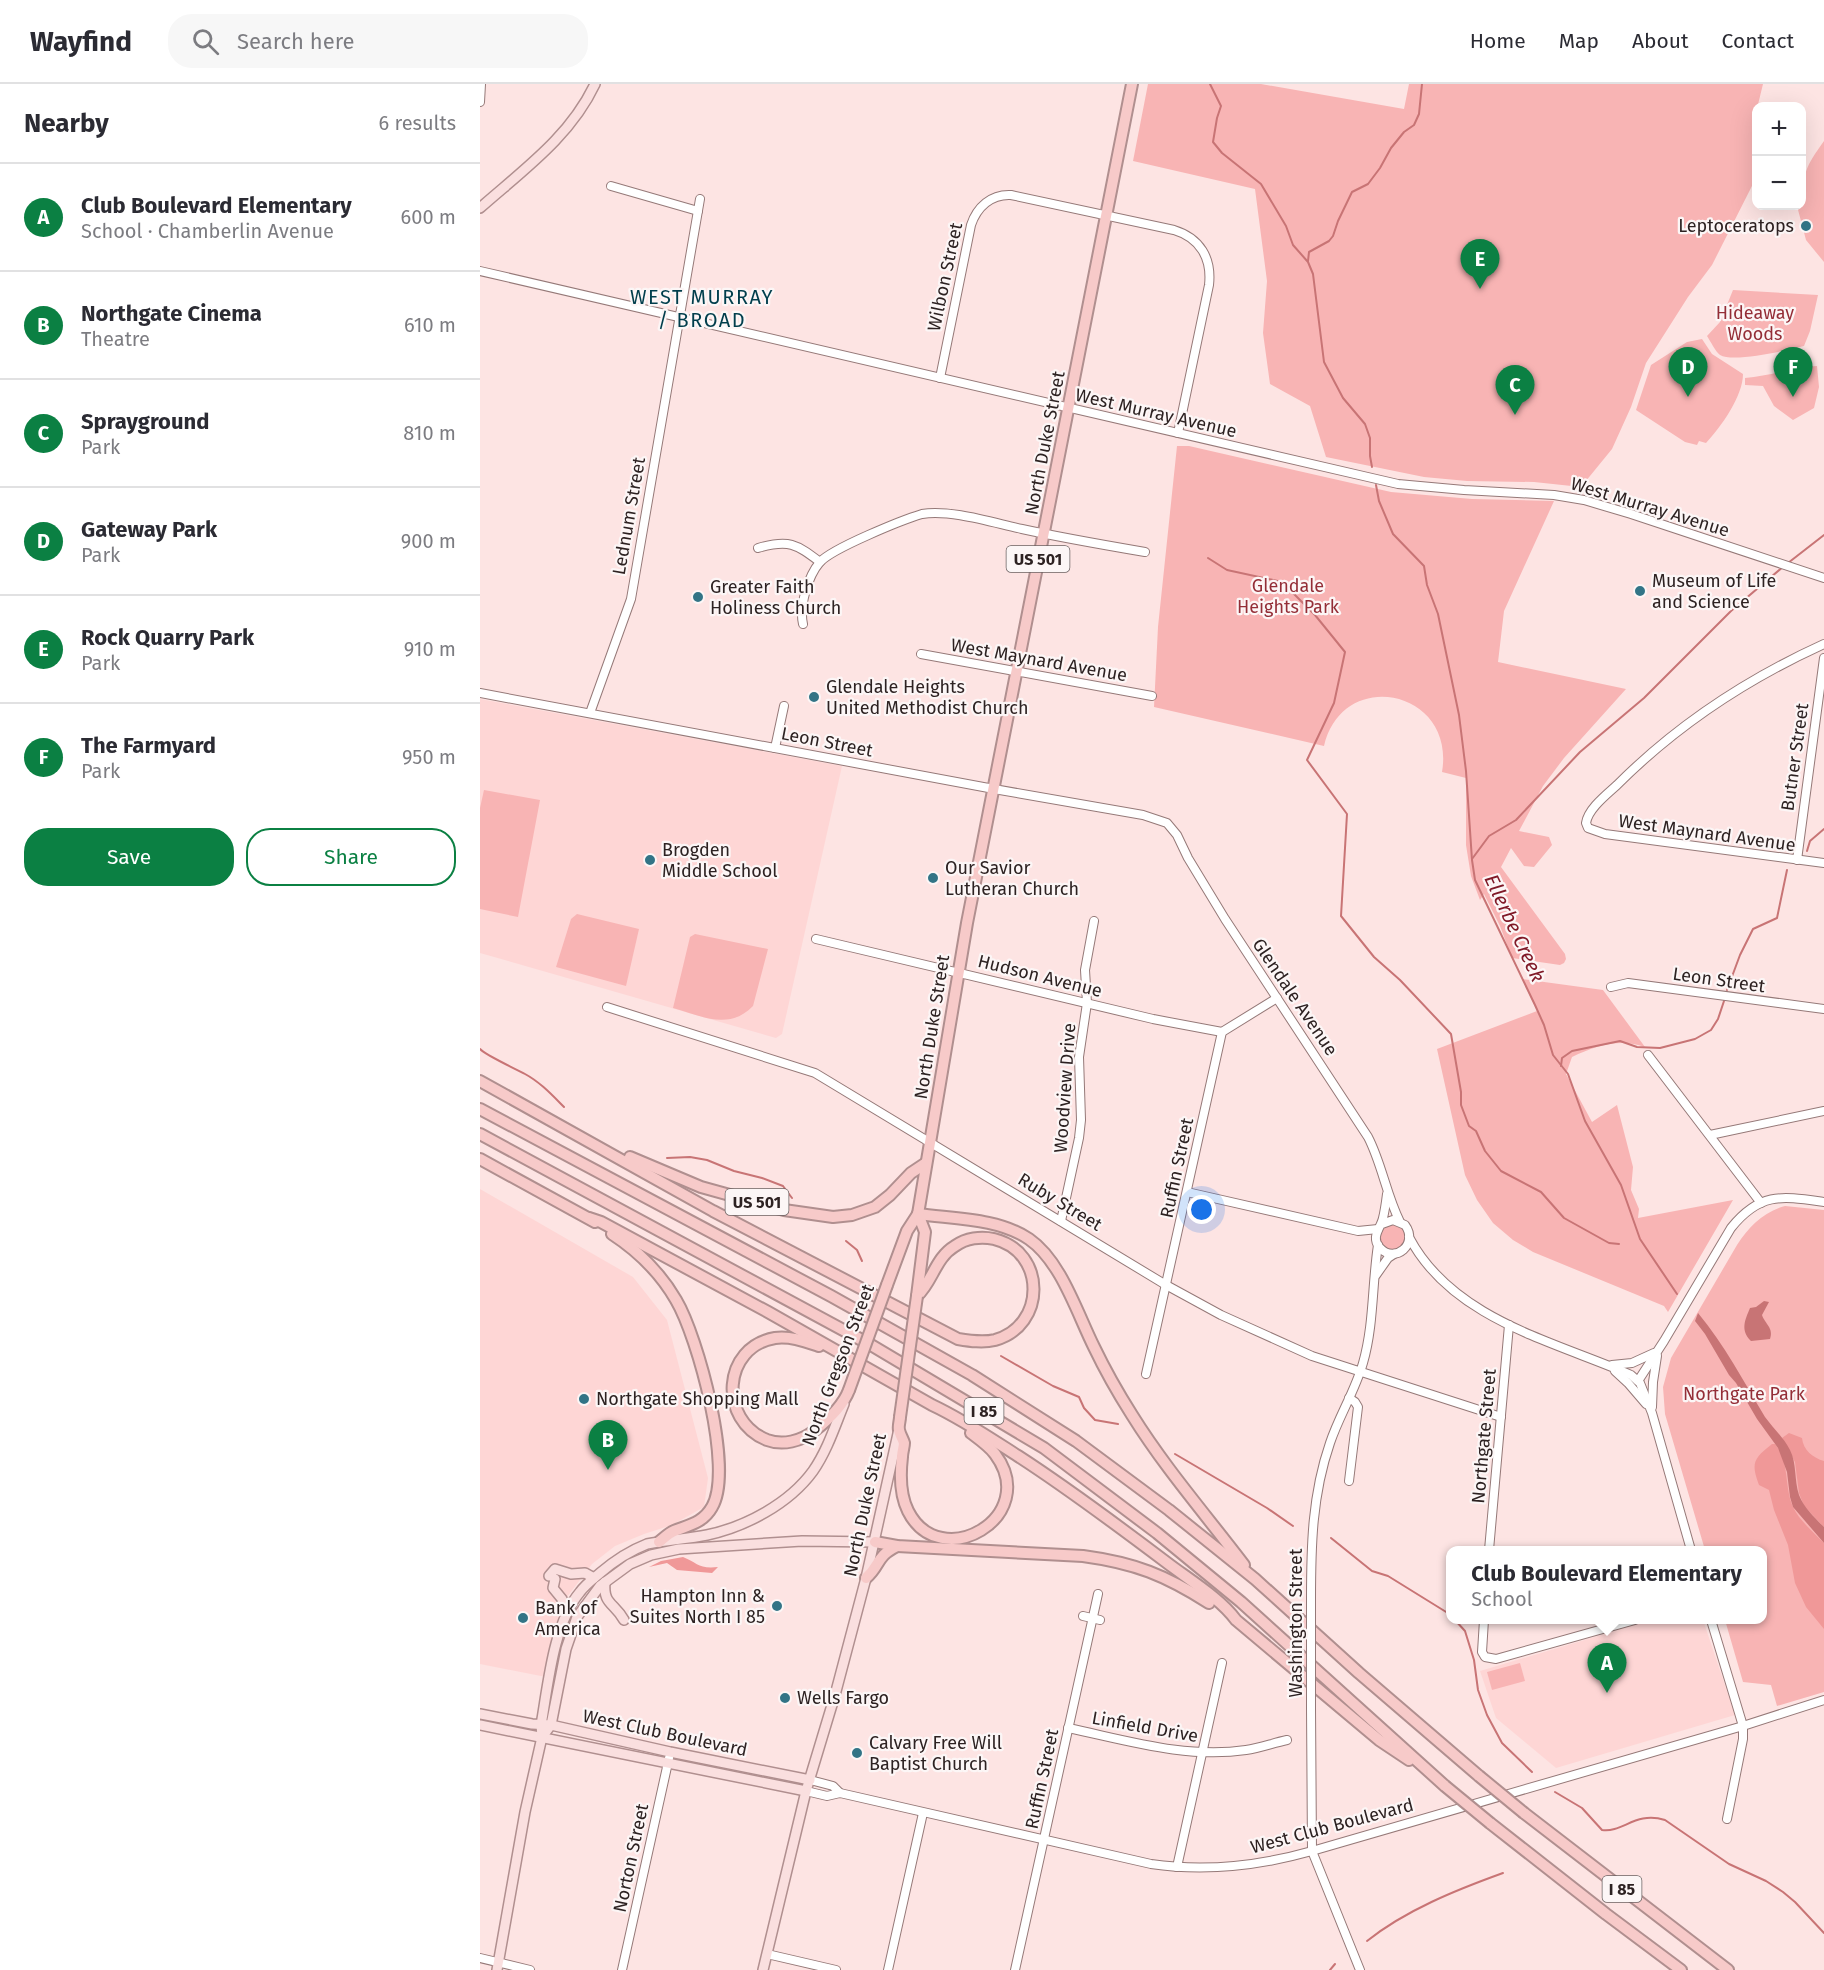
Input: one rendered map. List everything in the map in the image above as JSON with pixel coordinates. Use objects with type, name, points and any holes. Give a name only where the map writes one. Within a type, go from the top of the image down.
[{"type":"highway","name":"North Duke Street","points":[[898,1429],[925,1232],[918,1214],[958,972],[1132,84]]},
{"type":"highway","name":"US 501","points":[[480,1081],[580,1136],[701,1187],[784,1210],[833,1217],[852,1215],[875,1207],[911,1173],[926,1163]]},
{"type":"highway","name":"I 85","points":[[480,1109],[731,1242],[972,1376],[1076,1441],[1169,1510],[1255,1580],[1359,1673],[1524,1813],[1725,1967]]},
{"type":"highway","name":"I 85","points":[[480,1134],[871,1345],[1044,1448],[1157,1533],[1241,1602],[1429,1772],[1490,1823],[1681,1970]]},
{"type":"highway","points":[[580,1136],[712,1211],[958,1339],[978,1342],[995,1340],[1014,1330],[1023,1321],[1031,1306],[1034,1280],[1028,1264],[1015,1249],[1002,1242],[980,1238],[962,1242],[947,1252],[926,1287],[917,1296]]},
{"type":"highway","name":"US 501","points":[[480,1159],[768,1312],[932,1405],[987,1446],[1004,1470],[1007,1486],[1003,1508],[994,1521],[985,1529],[958,1539],[928,1532],[912,1517],[904,1497],[901,1480],[904,1442],[898,1429]]},
{"type":"highway","points":[[918,1214],[1008,1228],[1028,1238],[1044,1252],[1060,1276],[1121,1398],[1148,1441],[1188,1496],[1255,1580]]},
{"type":"highway","name":"North Gregson Street","points":[[845,1402],[907,1231],[918,1214]]},
{"type":"highway","points":[[589,1218],[646,1261],[668,1287],[691,1330],[705,1378],[718,1458],[719,1482],[715,1501],[701,1520],[686,1528],[673,1531],[659,1542]]},
{"type":"highway","points":[[831,1348],[793,1338],[782,1338],[768,1340],[752,1349],[738,1365],[734,1376],[731,1386],[734,1407],[743,1423],[754,1433],[771,1441],[789,1442],[808,1436],[845,1402]]},
{"type":"highway","points":[[932,1405],[975,1428],[1094,1508],[1230,1612],[1236,1620]]},
{"type":"highway","points":[[875,1542],[897,1546],[1083,1556],[1140,1567],[1180,1585],[1236,1620],[1379,1740],[1429,1772]]},
{"type":"highway","points":[[867,1578],[881,1557],[897,1546]]},
{"type":"main road","points":[[480,208],[561,137],[583,107],[595,84]]},
{"type":"main road","name":"North Gregson Street","points":[[497,1966],[525,1812],[542,1737],[541,1725],[556,1646],[566,1614],[579,1593],[594,1578],[611,1563],[636,1548],[707,1535],[751,1520],[773,1507],[812,1472],[826,1448],[845,1402]]},
{"type":"main road","name":"North Duke Street","points":[[763,1970],[806,1791],[867,1578],[898,1429]]},
{"type":"main road","name":"North Gregson Street","points":[[542,1737],[551,1725],[566,1649],[581,1609],[593,1593],[630,1564],[679,1549],[802,1541],[875,1542]]},
{"type":"main road","points":[[566,1614],[562,1599],[553,1588],[552,1577],[555,1569],[572,1574],[585,1573],[594,1578]]},
{"type":"main road","points":[[605,1582],[604,1594],[607,1600],[617,1608],[624,1620]]},
{"type":"main road","name":"West Club Boulevard","points":[[480,1714],[551,1725],[806,1791]]},
{"type":"main road","name":"West Club Boulevard","points":[[480,1725],[810,1780]]},
{"type":"street","points":[[480,102],[481,84]]},
{"type":"street","points":[[611,186],[698,211]]},
{"type":"street","name":"Wilbon Street","points":[[940,378],[971,225],[976,211],[981,206],[998,196],[1011,195],[1106,215]]},
{"type":"street","name":"Lednum Street","points":[[590,713],[631,599],[700,199]]},
{"type":"street","points":[[1106,215],[1185,234],[1197,242],[1206,256],[1210,272],[1209,285],[1178,433]]},
{"type":"street","name":"West Murray Avenue","points":[[480,271],[1398,484],[1528,492],[1569,497],[1640,517],[1824,578]]},
{"type":"street","points":[[803,624],[803,599],[820,562],[855,542],[914,516],[930,512],[1145,552]]},
{"type":"street","points":[[758,548],[788,544],[803,549],[820,562]]},
{"type":"street","name":"West Maynard Avenue","points":[[1824,644],[1796,656],[1737,689],[1660,744],[1591,812],[1586,823],[1587,828],[1605,834],[1824,863]]},
{"type":"street","name":"West Maynard Avenue","points":[[921,654],[1152,696]]},
{"type":"street","name":"Butner Street","points":[[1797,860],[1824,658]]},
{"type":"street","name":"Leon Street","points":[[480,693],[994,789],[1143,814],[1167,823]]},
{"type":"street","points":[[775,748],[784,706]]},
{"type":"street","name":"Glendale Avenue","points":[[1167,823],[1174,830],[1225,919],[1368,1137],[1381,1164],[1387,1192],[1400,1222]]},
{"type":"street","name":"Woodview Drive","points":[[1061,1221],[1081,1120],[1078,1057],[1087,1003],[1085,970],[1094,921]]},
{"type":"street","name":"Hudson Avenue","points":[[816,939],[1087,1003],[1222,1032]]},
{"type":"street","name":"Leon Street","points":[[1611,987],[1628,983],[1824,1009]]},
{"type":"street","points":[[1222,1032],[1277,998]]},
{"type":"street","name":"Ruby Street","points":[[607,1007],[815,1073],[1166,1285],[1213,1311],[1312,1356],[1501,1417]]},
{"type":"street","name":"Ruffin Street","points":[[1146,1374],[1222,1032]]},
{"type":"street","points":[[1648,1054],[1761,1203]]},
{"type":"street","points":[[1710,1135],[1824,1111]]},
{"type":"street","points":[[1187,1192],[1358,1230],[1377,1243],[1384,1252],[1398,1252],[1425,1261]]},
{"type":"street","name":"Glendale Avenue","points":[[1380,1226],[1387,1192]]},
{"type":"street","points":[[1638,1381],[1731,1228],[1747,1210],[1782,1197],[1824,1202]]},
{"type":"street","points":[[1358,1230],[1380,1226],[1389,1220],[1400,1222],[1407,1229],[1425,1261],[1466,1300],[1509,1325],[1631,1375],[1638,1381],[1652,1413],[1690,1546]]},
{"type":"street","points":[[1377,1243],[1380,1226]]},
{"type":"street","points":[[1375,1276],[1388,1258],[1407,1246],[1410,1237]]},
{"type":"street","name":"Washington Street","points":[[1360,1970],[1312,1851],[1312,1525],[1318,1484],[1330,1441],[1360,1373],[1367,1346],[1377,1243]]},
{"type":"street","name":"Northgate Street","points":[[1489,1546],[1509,1325]]},
{"type":"street","points":[[1607,1365],[1632,1363],[1657,1352]]},
{"type":"street","points":[[1652,1413],[1657,1352]]},
{"type":"street","points":[[1607,1365],[1628,1383],[1652,1413]]},
{"type":"street","points":[[1349,1398],[1358,1407],[1349,1481]]},
{"type":"street","name":"Ruffin Street","points":[[1015,1970],[1068,1728],[1096,1619],[1098,1594]]},
{"type":"street","points":[[1083,1616],[1096,1619]]},
{"type":"street","points":[[1484,1624],[1482,1646],[1485,1656],[1496,1659],[1621,1624]]},
{"type":"street","points":[[1712,1624],[1743,1726],[1743,1739],[1727,1819]]},
{"type":"street","points":[[1177,1867],[1222,1663]]},
{"type":"street","name":"West Club Boulevard","points":[[806,1791],[827,1796],[840,1793],[1128,1859],[1177,1867],[1242,1866],[1280,1860],[1312,1851],[1743,1726],[1824,1700]]},
{"type":"street","name":"Linfield Drive","points":[[1068,1728],[1172,1750],[1202,1752],[1248,1750],[1287,1740]]},
{"type":"street","name":"Norton Street","points":[[622,1970],[669,1757]]},
{"type":"street","name":"West Club Boulevard","points":[[810,1780],[833,1786],[840,1793]]},
{"type":"street","points":[[888,1970],[923,1813]]},
{"type":"street","points":[[766,1954],[836,1970]]},
{"type":"street","points":[[480,1958],[497,1966],[530,1970]]},
{"type":"shaded area","name":"Brogden Middle School","points":[[480,699],[842,766],[782,1034],[776,1038],[480,953]]},
{"type":"shaded area","name":"Northgate Shopping Mall","points":[[480,1189],[633,1277],[667,1320],[708,1478],[704,1507],[672,1525],[615,1546],[592,1564],[564,1601],[546,1677],[480,1664]]},
{"type":"shaded area","points":[[1764,1301],[1769,1302],[1762,1315],[1770,1329],[1770,1339],[1751,1341],[1745,1329],[1746,1317],[1750,1308]]},
{"type":"shaded area","points":[[1698,1313],[1725,1350],[1765,1417],[1790,1450],[1799,1495],[1806,1508],[1824,1527],[1824,1543],[1793,1507],[1787,1472],[1778,1448],[1695,1321]]},
{"type":"shaded area","points":[[1789,1433],[1802,1438],[1809,1453],[1824,1461],[1824,1527],[1804,1506],[1799,1493],[1795,1462],[1782,1438]]},
{"type":"shaded area","points":[[1772,1444],[1775,1444],[1783,1459],[1793,1507],[1824,1543],[1824,1629],[1806,1607],[1795,1583],[1788,1545],[1774,1510],[1769,1490],[1759,1485],[1756,1478],[1755,1462]]},
{"type":"shaded area","points":[[683,1557],[702,1566],[718,1567],[712,1573],[677,1570],[667,1563],[649,1567],[661,1561]]},
{"type":"shaded area","points":[[1639,1624],[1704,1624],[1735,1715],[1556,1768],[1496,1718],[1480,1671]]},
{"type":"green space","points":[[1148,84],[1261,84],[1404,109],[1409,84],[1763,84],[1759,102],[1752,102],[1752,186],[1712,265],[1688,297],[1646,363],[1631,407],[1612,449],[1581,487],[1534,482],[1467,481],[1424,477],[1326,457],[1310,406],[1270,384],[1263,333],[1267,281],[1255,189],[1133,161]]},
{"type":"green space","points":[[1824,141],[1824,262],[1806,240],[1798,210],[1806,210],[1806,171]]},
{"type":"green space","name":"Hideaway Woods","points":[[1733,290],[1818,295],[1810,331],[1804,346],[1748,357],[1720,355],[1707,336],[1720,322]]},
{"type":"green space","points":[[1702,339],[1712,354],[1743,374],[1739,392],[1724,420],[1706,443],[1699,441],[1697,445],[1685,442],[1636,410],[1651,365],[1687,342]]},
{"type":"green space","points":[[1817,366],[1819,387],[1814,408],[1793,420],[1774,406],[1763,386],[1745,385],[1745,378]]},
{"type":"green space","name":"Glendale Heights Park","points":[[1177,446],[1189,446],[1391,492],[1472,499],[1554,501],[1504,611],[1498,662],[1626,689],[1564,758],[1543,786],[1519,831],[1549,837],[1552,845],[1534,867],[1524,866],[1511,848],[1501,867],[1565,954],[1564,963],[1560,965],[1512,958],[1500,926],[1484,894],[1480,900],[1471,876],[1466,845],[1466,778],[1442,772],[1442,744],[1432,722],[1416,707],[1395,698],[1373,697],[1352,705],[1335,721],[1324,746],[1154,707],[1158,627]]},
{"type":"green space","points":[[484,790],[540,800],[518,917],[480,909],[480,808]]},
{"type":"green space","points":[[577,914],[639,929],[626,986],[556,967],[571,919]]},
{"type":"green space","points":[[695,934],[768,949],[753,1006],[744,1014],[725,1020],[673,1008],[690,937]]},
{"type":"green space","points":[[1522,979],[1603,990],[1645,1047],[1617,1043],[1590,1050],[1572,1057],[1566,1074],[1592,1122],[1617,1105],[1633,1167],[1631,1190],[1639,1209],[1638,1218],[1733,1200],[1668,1312],[1664,1306],[1533,1252],[1513,1240],[1493,1223],[1477,1200],[1465,1175],[1437,1049],[1537,1011]]},
{"type":"green space","name":"Northgate Park","points":[[1785,1206],[1824,1210],[1824,1692],[1777,1706],[1771,1685],[1743,1682],[1726,1624],[1767,1624],[1767,1546],[1704,1546],[1665,1414],[1663,1387],[1671,1358],[1737,1245],[1757,1221]]},
{"type":"green space","points":[[1392,1223],[1402,1227],[1406,1237],[1402,1247],[1392,1251],[1382,1247],[1378,1237],[1382,1227]]},
{"type":"green space","points":[[1520,1663],[1525,1681],[1492,1690],[1487,1672]]},
{"type":"waterway","name":"Ellerbe Creek","points":[[1210,84],[1221,106],[1213,142],[1222,153],[1261,184],[1286,226],[1293,245],[1308,262],[1313,274],[1324,362],[1343,398],[1365,424],[1370,438],[1372,467]]},
{"type":"waterway","points":[[1308,261],[1309,252],[1329,241],[1333,236],[1352,192],[1368,184],[1391,148],[1404,132],[1414,125],[1419,114],[1422,84]]},
{"type":"waterway","name":"Ellerbe Creek","points":[[1376,485],[1379,501],[1393,534],[1424,566],[1427,585],[1438,614],[1459,715],[1475,880],[1544,1025],[1553,1055],[1568,1074],[1585,1121],[1621,1185],[1640,1239],[1677,1294]]},
{"type":"waterway","points":[[1788,563],[1824,535]]},
{"type":"waterway","points":[[1208,558],[1227,570],[1282,582],[1315,615],[1345,652],[1334,703],[1307,760],[1347,814],[1341,916],[1374,957],[1400,980],[1451,1034],[1461,1092],[1461,1105],[1469,1126],[1476,1131],[1485,1151],[1501,1171],[1541,1192],[1564,1218],[1609,1243],[1619,1244]]},
{"type":"waterway","points":[[1472,859],[1489,836],[1516,820],[1580,752],[1644,698],[1731,611],[1784,566]]},
{"type":"waterway","points":[[1807,851],[1810,841],[1824,829]]},
{"type":"waterway","points":[[1727,990],[1753,929],[1777,918],[1787,870]]},
{"type":"waterway","points":[[1561,1066],[1562,1058],[1572,1051],[1620,1041],[1637,1047],[1660,1048],[1695,1039],[1711,1030],[1718,1019],[1724,1001]]},
{"type":"waterway","points":[[480,1049],[530,1077],[564,1107]]},
{"type":"waterway","points":[[667,1158],[690,1157],[707,1160],[783,1186],[792,1198]]},
{"type":"waterway","points":[[846,1241],[857,1250],[862,1261]]},
{"type":"waterway","points":[[1001,1356],[1053,1386],[1079,1397],[1084,1408],[1095,1420],[1118,1424]]},
{"type":"waterway","points":[[1175,1454],[1267,1508],[1293,1526]]},
{"type":"waterway","points":[[1331,1538],[1372,1571],[1388,1576],[1446,1612]]},
{"type":"waterway","points":[[1459,1624],[1465,1631],[1474,1660],[1478,1690],[1487,1715],[1502,1743],[1532,1772]]},
{"type":"waterway","points":[[1555,1792],[1582,1808],[1602,1830],[1610,1830],[1645,1818],[1665,1820],[1729,1864],[1766,1881],[1783,1892],[1824,1933]]},
{"type":"waterway","points":[[1367,1941],[1415,1910],[1503,1873]]},
{"type":"waterway","points":[[1330,1970],[1335,1964]]},
{"type":"place","name":"Leptoceratops","points":[[1806,226]]},
{"type":"place","name":"Rock Quarry Park","points":[[1480,289]]},
{"type":"place","name":"Gateway Park","points":[[1688,397]]},
{"type":"place","name":"The Farmyard","points":[[1793,397]]},
{"type":"place","name":"Sprayground","points":[[1515,415]]},
{"type":"place","name":"Museum of Life and Science","points":[[1640,591]]},
{"type":"place","name":"Greater Faith Holiness Church","points":[[698,597]]},
{"type":"place","name":"Glendale Heights United Methodist Church","points":[[814,697]]},
{"type":"place","name":"Brogden Middle School","points":[[650,860]]},
{"type":"place","name":"Our Savior Lutheran Church","points":[[933,878]]},
{"type":"place","name":"Northgate Shopping Mall","points":[[584,1399]]},
{"type":"place","name":"Northgate Cinema","points":[[608,1470]]},
{"type":"place","name":"Hampton Inn & Suites North I 85","points":[[777,1606]]},
{"type":"place","name":"Bank of America","points":[[523,1618]]},
{"type":"place","name":"Club Boulevard Elementary","points":[[1607,1693]]},
{"type":"place","name":"Wells Fargo","points":[[785,1698]]},
{"type":"place","name":"Calvary Free Will Baptist Church","points":[[857,1753]]},
{"type":"district","name":"WEST MURRAY / BROAD","points":[[702,308]]}]
